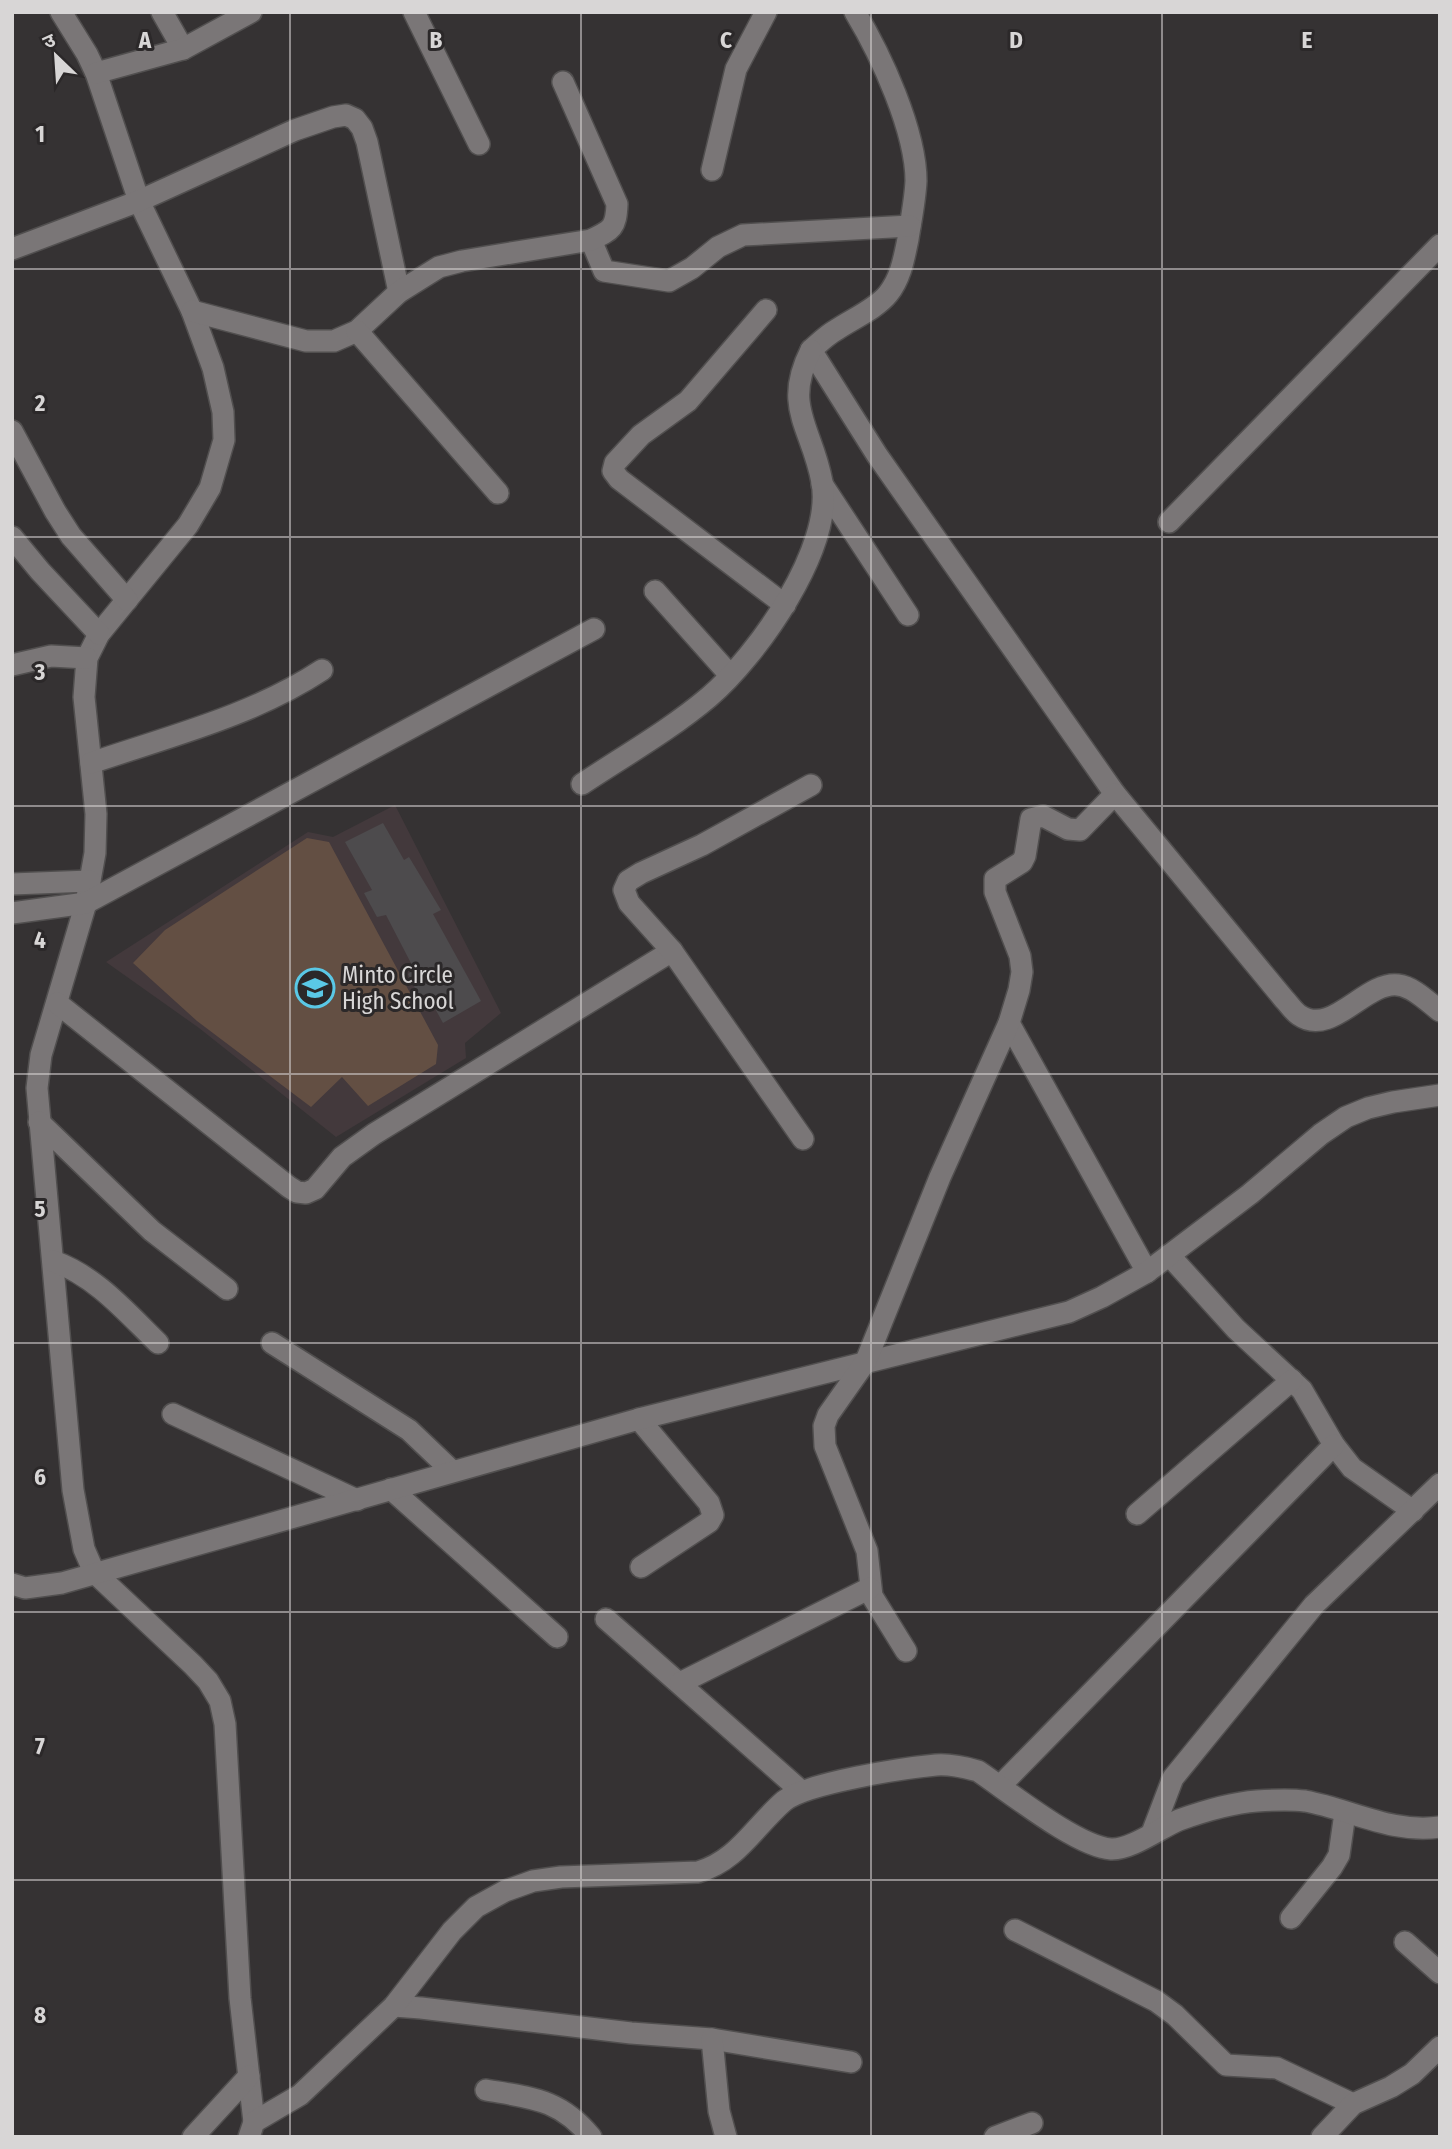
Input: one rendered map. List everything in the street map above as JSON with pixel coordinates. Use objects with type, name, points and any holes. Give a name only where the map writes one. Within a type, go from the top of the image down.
[{"type":"street","points":[[61,12],[88,54],[96,73],[139,201],[192,312],[212,368],[223,412],[224,440],[210,488],[188,525],[99,634],[87,658],[85,697],[96,814],[95,853],[86,903],[38,1070],[39,1122],[73,1490],[84,1549],[94,1572],[193,1665],[208,1681],[220,1701],[227,1749],[240,1998],[252,2129]]},
{"type":"street","points":[[162,12],[183,49]]},
{"type":"street","points":[[414,12],[479,144]]},
{"type":"street","points":[[712,170],[736,69],[766,12]]},
{"type":"street","points":[[855,12],[900,108],[913,152],[916,180],[910,226],[898,280],[887,296],[832,332],[811,350],[802,368],[798,404],[822,484],[908,615]]},
{"type":"street","points":[[96,73],[183,49],[244,14]]},
{"type":"street","points":[[192,312],[321,343],[334,341],[357,331],[399,292],[430,272],[450,264],[591,240],[609,232],[616,222],[617,204],[563,82]]},
{"type":"street","points":[[12,249],[139,201],[312,123],[346,115],[355,119],[367,142],[399,292]]},
{"type":"street","points":[[591,240],[604,271],[662,281],[679,277],[718,247],[743,235],[910,226]]},
{"type":"street","points":[[1169,522],[1440,245]]},
{"type":"street","points":[[766,310],[688,401],[641,435],[615,463],[613,471],[619,479],[785,605]]},
{"type":"street","points":[[357,331],[498,493]]},
{"type":"street","points":[[811,350],[877,455],[1115,794],[1205,906],[1300,1016],[1318,1020],[1338,1014],[1379,987],[1398,985],[1412,990],[1440,1011]]},
{"type":"street","points":[[12,431],[65,528],[127,600]]},
{"type":"street","points":[[582,783],[692,711],[730,675],[760,639],[785,605],[815,542],[821,513],[822,484]]},
{"type":"street","points":[[12,537],[99,634]]},
{"type":"street","points":[[655,591],[730,675]]},
{"type":"street","points":[[12,913],[86,903],[594,629]]},
{"type":"street","points":[[12,665],[44,657],[87,658]]},
{"type":"street","points":[[91,763],[253,708],[301,684],[322,670]]},
{"type":"street","points":[[803,1139],[672,951],[629,903],[624,890],[628,881],[641,873],[702,845],[811,785]]},
{"type":"street","points":[[906,1651],[875,1603],[870,1588],[867,1551],[823,1437],[828,1415],[866,1361],[940,1177],[1009,1023],[1022,972],[1014,938],[995,892],[995,880],[1022,862],[1031,819],[1043,816],[1068,829],[1080,830],[1115,794]]},
{"type":"street","points":[[12,884],[90,881]]},
{"type":"street","points":[[57,1003],[289,1187],[306,1193],[315,1189],[342,1157],[374,1134],[672,951]]},
{"type":"street","points":[[1009,1023],[1147,1272]]},
{"type":"street","points":[[12,1585],[25,1588],[44,1587],[94,1572],[107,1571],[639,1419],[1069,1312],[1147,1272],[1346,1117],[1368,1108],[1440,1094]]},
{"type":"street","points":[[39,1122],[152,1231],[227,1289]]},
{"type":"street","points":[[1170,1255],[1236,1329],[1292,1380],[1312,1403],[1343,1459],[1365,1479],[1413,1510]]},
{"type":"street","points":[[53,1261],[70,1267],[88,1279],[158,1343]]},
{"type":"street","points":[[272,1343],[409,1430],[453,1471]]},
{"type":"street","points":[[1137,1514],[1292,1380]]},
{"type":"street","points":[[173,1415],[357,1500]]},
{"type":"street","points":[[639,1419],[709,1503],[713,1515],[709,1522],[641,1567]]},
{"type":"street","points":[[1000,1786],[1334,1445]]},
{"type":"street","points":[[1152,1833],[1173,1777],[1314,1605],[1440,1484]]},
{"type":"street","points":[[391,1489],[557,1637]]},
{"type":"street","points":[[680,1683],[870,1588]]},
{"type":"street","points":[[606,1619],[801,1791]]},
{"type":"street","points":[[252,2129],[300,2095],[394,2006],[452,1931],[476,1907],[505,1891],[533,1881],[561,1877],[698,1872],[715,1867],[733,1855],[785,1800],[801,1791],[824,1784],[938,1765],[962,1767],[978,1771],[1068,1831],[1111,1849],[1129,1845],[1191,1816],[1255,1801],[1304,1801],[1379,1823],[1440,1828]]},
{"type":"street","points":[[1290,1917],[1339,1855],[1345,1813]]},
{"type":"street","points":[[1014,1930],[1156,2001],[1175,2015],[1226,2065],[1277,2068],[1353,2104]]},
{"type":"street","points":[[1405,1942],[1440,1973]]},
{"type":"street","points":[[394,2006],[631,2033],[712,2039],[851,2062]]},
{"type":"street","points":[[712,2039],[719,2111],[726,2137]]},
{"type":"street","points":[[1322,2137],[1353,2104],[1412,2074],[1440,2047]]},
{"type":"street","points":[[192,2137],[249,2076]]},
{"type":"street","points":[[486,2090],[544,2100],[578,2120],[591,2137]]},
{"type":"street","points":[[995,2137],[1032,2123]]},
{"type":"shaded area","name":"Minto Circle High School","points":[[395,805],[501,1013],[465,1043],[466,1058],[336,1137],[199,1028],[106,962],[308,832],[333,837]]},
{"type":"shaded area","name":"Minto Circle High School","points":[[307,838],[329,842],[438,1045],[436,1064],[368,1106],[342,1077],[311,1107],[197,1021],[133,963],[165,930]]},
{"type":"building","points":[[383,823],[404,860],[409,857],[441,910],[433,914],[481,1001],[443,1023],[427,994],[419,996],[408,974],[414,969],[386,915],[377,917],[364,893],[372,890],[345,842]]},
{"type":"place","name":"Minto Circle High School","points":[[315,988]]}]
